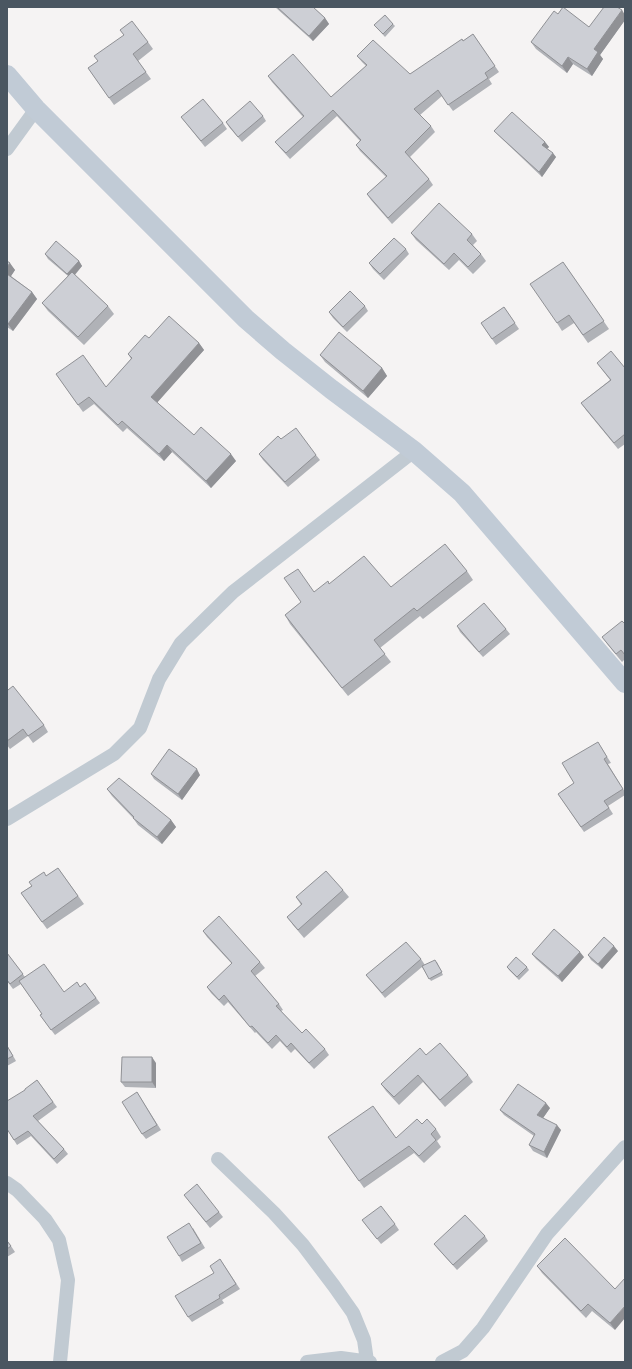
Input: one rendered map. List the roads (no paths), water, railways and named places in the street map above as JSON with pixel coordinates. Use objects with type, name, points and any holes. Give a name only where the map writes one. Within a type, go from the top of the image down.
[{"type":"street","points":[[7,75],[36,109],[246,318],[283,351],[331,390],[414,451],[462,493],[625,683]]},
{"type":"street","points":[[7,149],[36,109]]},
{"type":"street","points":[[7,819],[114,754],[140,728],[159,679],[180,643],[233,592],[414,451]]},
{"type":"street","points":[[442,1362],[463,1351],[483,1328],[546,1234],[625,1147]]},
{"type":"street","points":[[218,1159],[274,1213],[303,1245],[334,1286],[353,1313],[364,1340],[369,1362],[340,1358],[307,1362]]},
{"type":"street","points":[[7,1183],[17,1190],[45,1219],[59,1240],[68,1280],[60,1362]]}]
